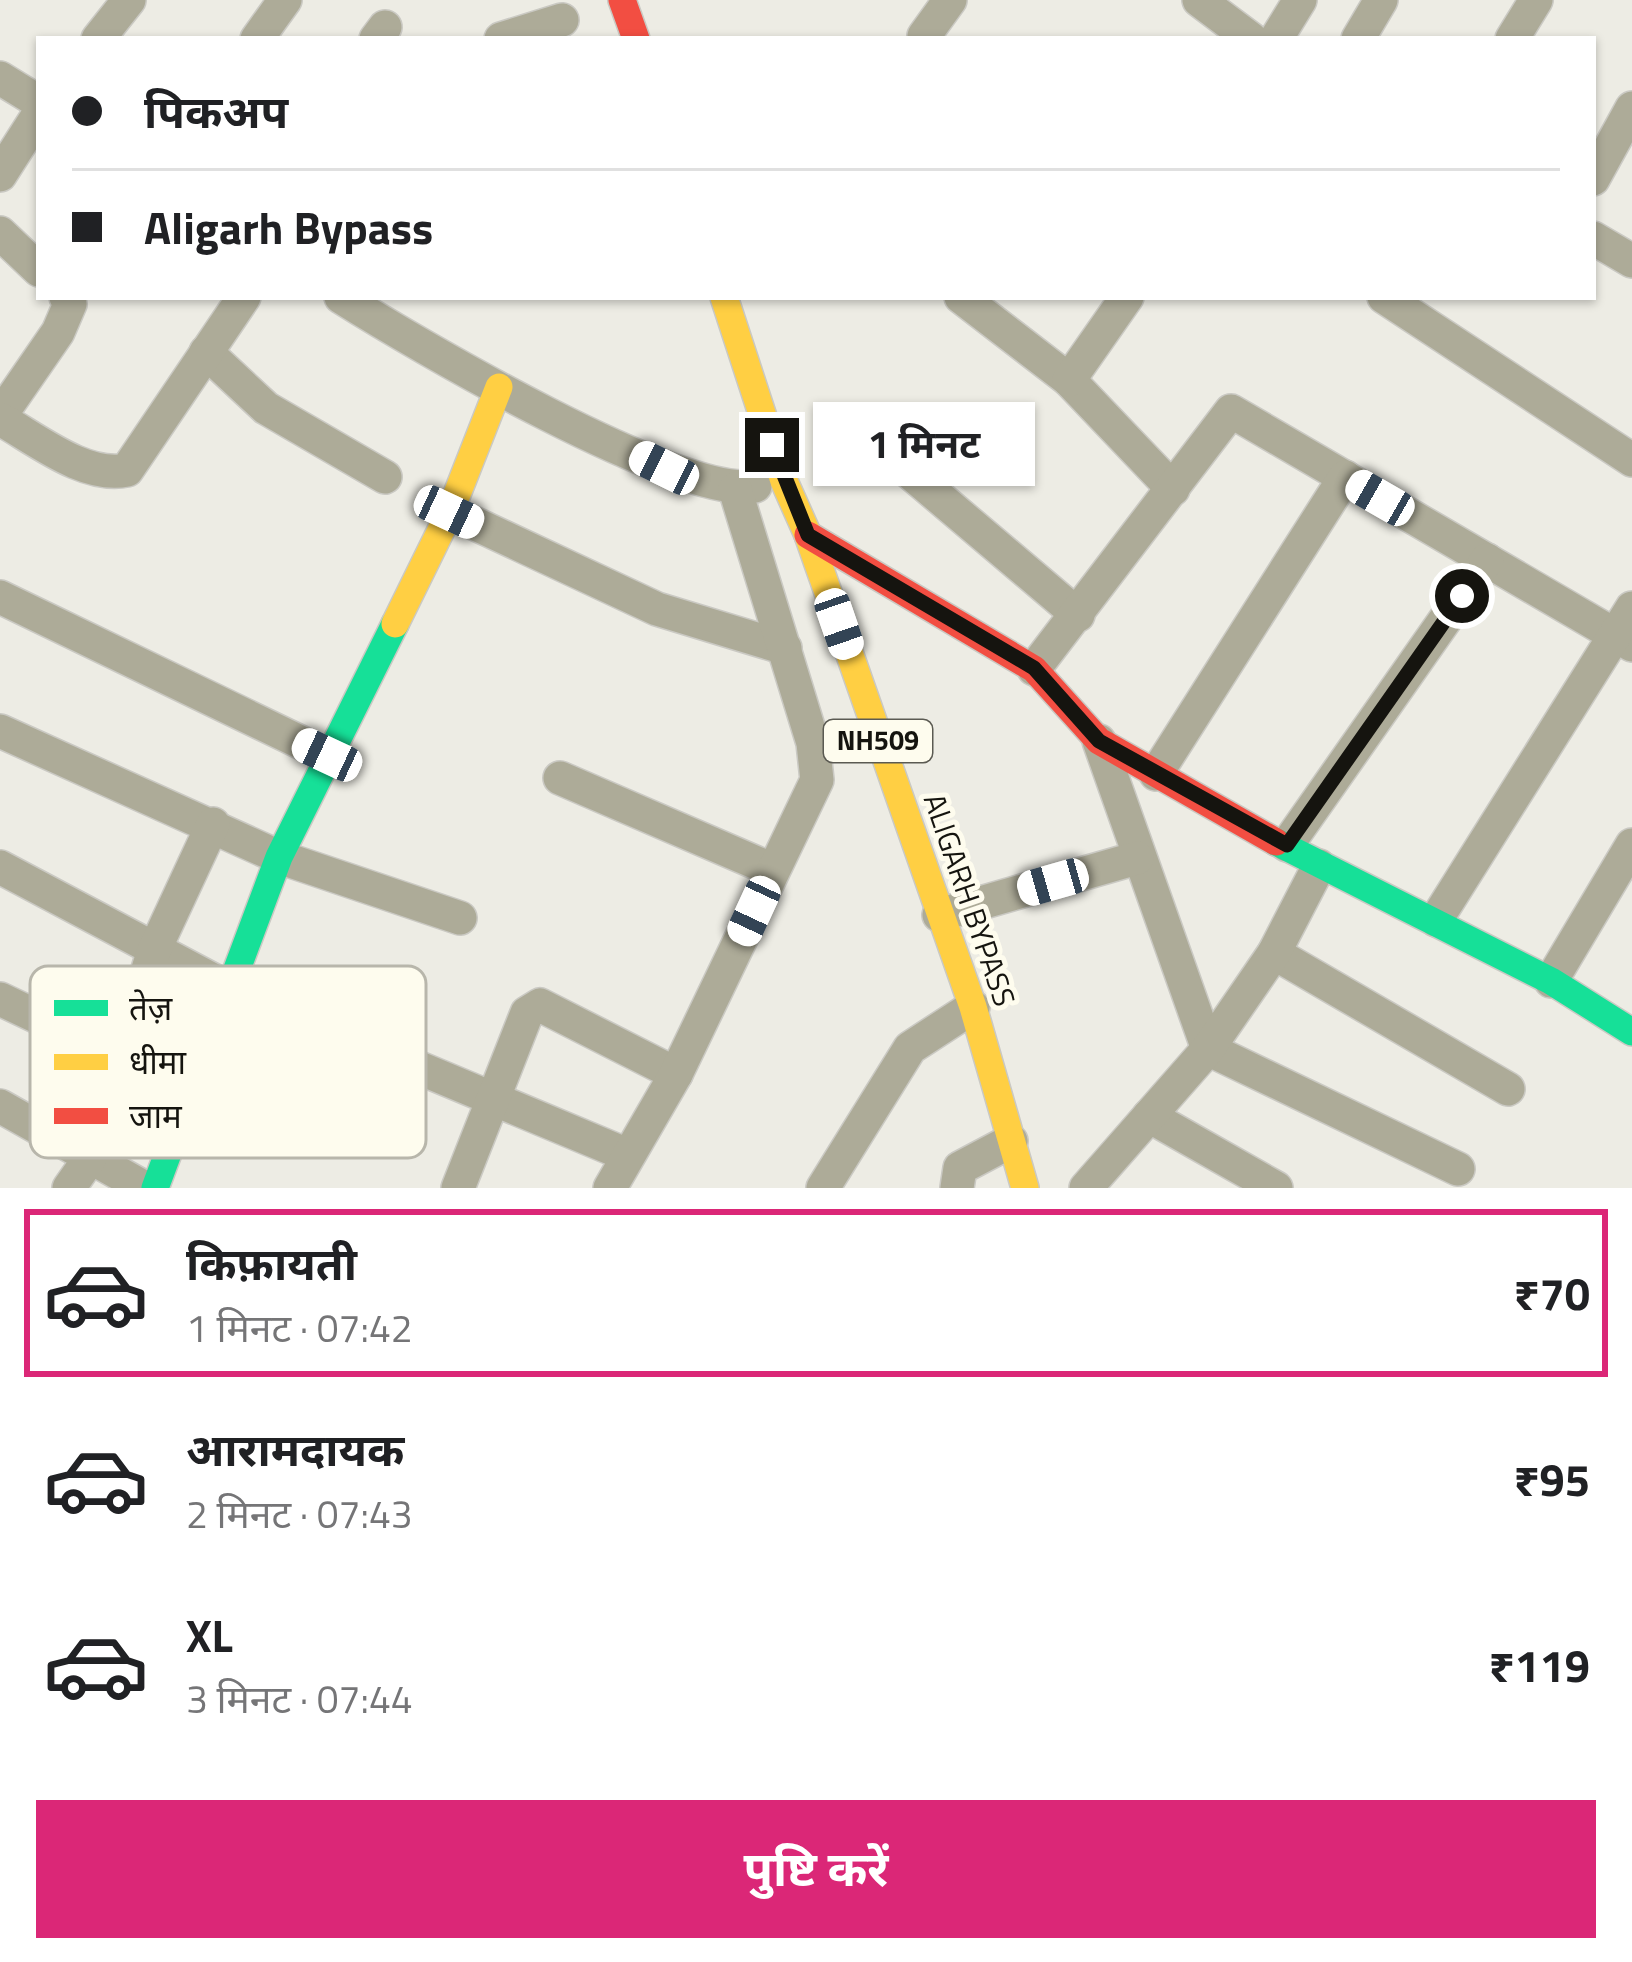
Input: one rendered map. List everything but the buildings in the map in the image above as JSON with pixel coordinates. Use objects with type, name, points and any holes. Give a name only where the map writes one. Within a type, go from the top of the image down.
[{"type":"main road","points":[[622,0],[635,36]]},
{"type":"main road","name":"ALIGARH BYPASS","points":[[725,300],[759,485],[808,535],[973,1007],[979,1162],[1025,1188]]},
{"type":"main road","points":[[237,966],[327,755],[449,512],[499,387]]},
{"type":"main road","points":[[808,535],[1034,668],[1099,741],[1319,866],[1551,981],[1632,1032]]},
{"type":"main road","points":[[155,1188],[166,1158]]},
{"type":"street","points":[[100,36],[129,0]]},
{"type":"street","points":[[258,36],[285,0]]},
{"type":"street","points":[[926,36],[950,0]]},
{"type":"street","points":[[1199,0],[1247,36]]},
{"type":"street","points":[[1278,36],[1300,0]]},
{"type":"street","points":[[1360,36],[1381,0]]},
{"type":"street","points":[[1514,36],[1536,0]]},
{"type":"street","points":[[511,36],[562,20]]},
{"type":"street","points":[[0,78],[36,100]]},
{"type":"street","points":[[1596,174],[1632,108]]},
{"type":"street","points":[[0,175],[36,119]]},
{"type":"street","points":[[0,233],[36,267]]},
{"type":"street","points":[[1596,240],[1632,261]]},
{"type":"street","points":[[68,300],[58,332],[0,418],[90,468],[111,473],[127,470],[242,300]]},
{"type":"street","points":[[346,300],[440,359],[664,468],[705,485],[759,485],[785,648],[813,743],[817,780],[676,1074],[610,1188]]},
{"type":"street","points":[[965,300],[1069,380],[1173,488]]},
{"type":"street","points":[[1069,380],[1125,300]]},
{"type":"street","points":[[1389,300],[1632,460]]},
{"type":"street","points":[[206,352],[266,408],[385,477]]},
{"type":"street","points":[[1034,668],[1232,411],[1487,560],[1627,630],[1436,920]]},
{"type":"street","points":[[887,454],[1078,615]]},
{"type":"street","points":[[1156,774],[1345,477]]},
{"type":"street","points":[[449,512],[657,610],[785,648]]},
{"type":"street","points":[[1287,845],[1487,560]]},
{"type":"street","points":[[0,597],[327,755]]},
{"type":"street","points":[[0,730],[280,857],[460,918]]},
{"type":"street","points":[[1099,741],[1208,1049],[1458,1169]]},
{"type":"street","points":[[560,778],[773,870]]},
{"type":"street","points":[[149,966],[213,824]]},
{"type":"street","points":[[1551,981],[1632,844]]},
{"type":"street","points":[[939,915],[1137,858]]},
{"type":"street","points":[[1086,1188],[1208,1049],[1274,952],[1319,866]]},
{"type":"street","points":[[0,867],[182,966]]},
{"type":"street","points":[[1274,952],[1508,1089]]},
{"type":"street","points":[[0,999],[30,1013]]},
{"type":"street","points":[[458,1188],[490,1097],[527,1013],[540,1005],[676,1074]]},
{"type":"street","points":[[824,1188],[910,1048],[973,1007]]},
{"type":"street","points":[[426,1070],[626,1154]]},
{"type":"street","points":[[0,1106],[30,1123]]},
{"type":"street","points":[[1149,1117],[1276,1188]]},
{"type":"street","points":[[69,1188],[90,1158],[145,1188]]},
{"type":"traffic: fast","points":[[238,966],[279,857],[395,624]]},
{"type":"traffic: fast","points":[[1276,842],[1551,981],[1632,1032]]},
{"type":"traffic: fast","points":[[155,1188],[166,1158]]},
{"type":"traffic: slow","points":[[725,300],[784,481],[808,535],[973,1007],[1025,1188]]},
{"type":"traffic: slow","points":[[395,624],[450,512],[499,387]]},
{"type":"traffic: jam","points":[[622,0],[635,36]]},
{"type":"traffic: jam","points":[[808,535],[1034,669],[1099,741],[1276,842]]},
{"type":"route","points":[[772,445],[808,535],[1034,668],[1099,741],[1287,845],[1462,596]]}]
